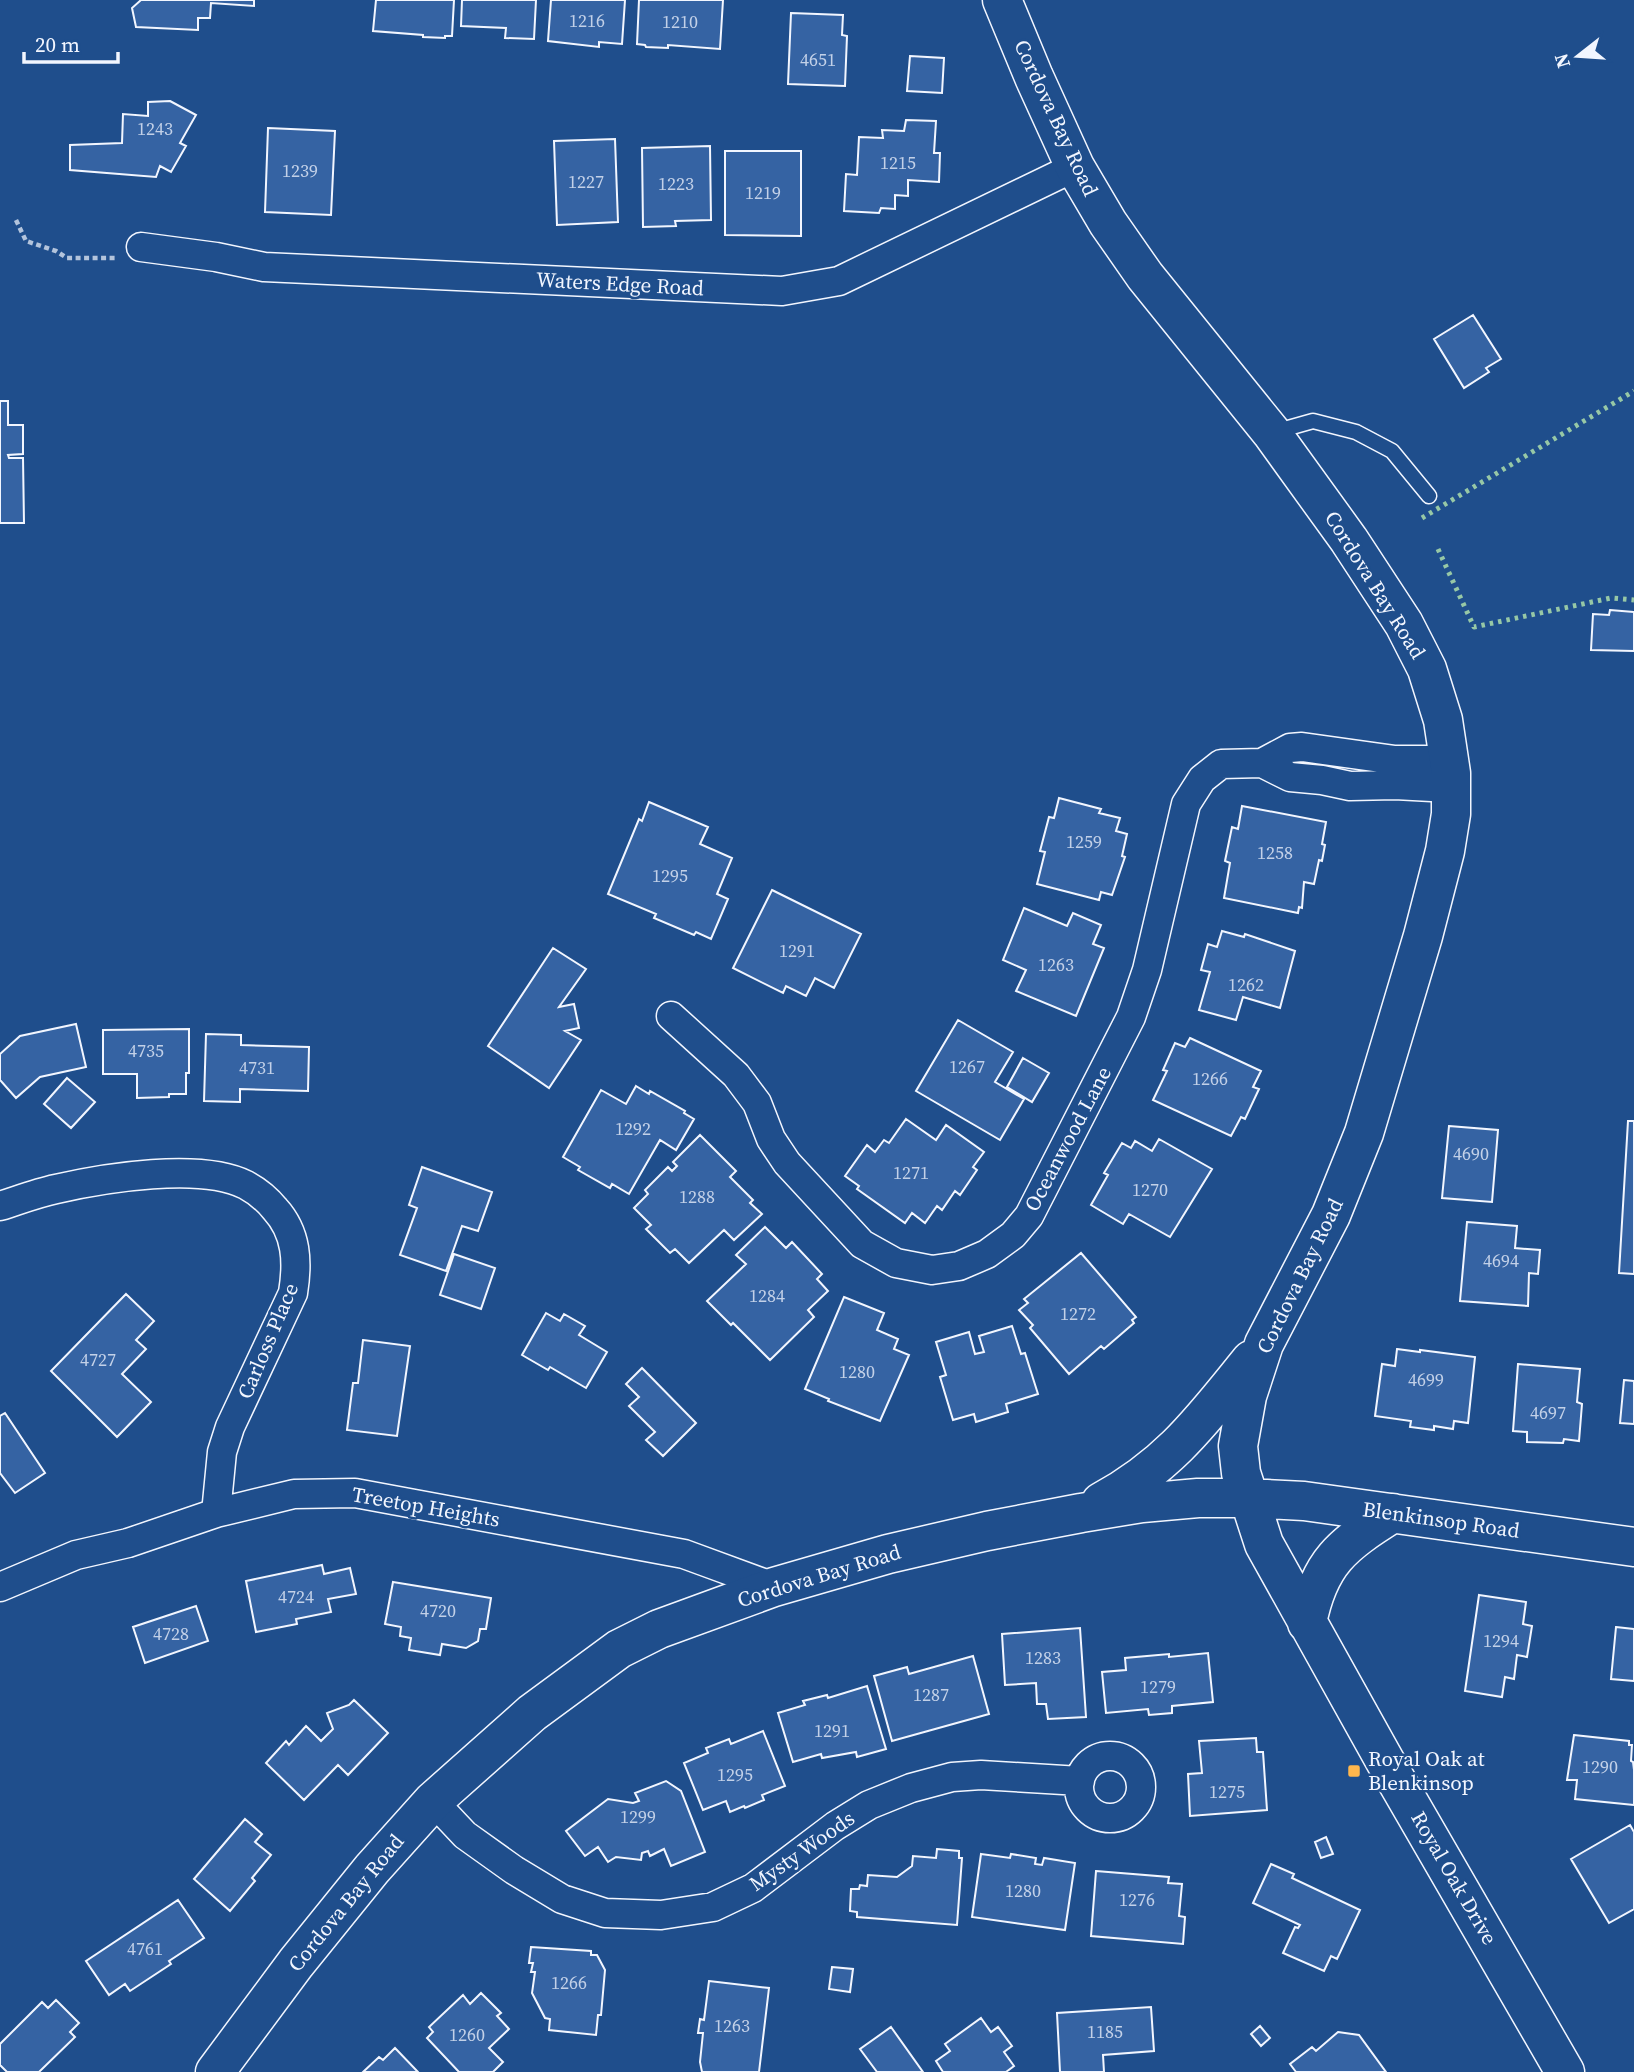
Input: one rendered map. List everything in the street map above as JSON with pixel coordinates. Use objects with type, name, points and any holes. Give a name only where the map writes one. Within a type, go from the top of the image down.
[{"type":"main road","name":"Cordova Bay Road","points":[[215,2072],[288,1973],[355,1890],[433,1801],[532,1713],[618,1649],[659,1629],[774,1587],[901,1551],[987,1531],[1142,1503],[1248,1497],[1241,1473],[1238,1446],[1247,1396],[1264,1344],[1331,1214],[1364,1133],[1423,936],[1445,851],[1451,814],[1450,774],[1443,720],[1426,669],[1404,624],[1349,540],[1272,432],[1145,276],[1108,222],[1075,167],[1002,0]]},
{"type":"main road","points":[[1081,1513],[1129,1487],[1156,1468],[1193,1432],[1264,1344]]},
{"type":"main road","name":"Blenkinsop Road","points":[[1248,1497],[1304,1501],[1634,1547]]},
{"type":"main road","name":"Royal Oak Drive","points":[[1248,1497],[1264,1544],[1307,1623],[1565,2072]]},
{"type":"main road","points":[[1307,1623],[1312,1597],[1331,1560],[1355,1536],[1393,1513]]},
{"type":"street","name":"Waters Edge Road","points":[[141,247],[216,257],[264,267],[782,291],[839,281],[1075,167]]},
{"type":"street","name":"Oceanwood Lane","points":[[671,1016],[736,1074],[757,1103],[771,1139],[787,1163],[862,1244],[896,1263],[932,1270],[959,1266],[1013,1235],[1029,1216],[1131,1017],[1147,970],[1186,804],[1202,779],[1222,764],[1262,762],[1290,748],[1302,747],[1395,760],[1450,774]]},
{"type":"street","name":"Carloss Place","points":[[0,1206],[56,1189],[148,1174],[181,1173],[221,1177],[244,1184],[267,1199],[280,1214],[290,1231],[295,1248],[297,1270],[293,1293],[230,1427],[222,1452],[216,1513]]},
{"type":"street","name":"Treetop Heights","points":[[0,1587],[76,1555],[128,1543],[216,1513],[294,1494],[355,1493],[684,1554],[774,1587]]},
{"type":"street","name":"Mysty Woods","points":[[433,1801],[465,1835],[514,1870],[562,1899],[604,1913],[661,1915],[713,1907],[753,1888],[835,1826],[869,1805],[911,1788],[952,1777],[981,1775],[1080,1782]]},
{"type":"lane","points":[[1272,432],[1312,421],[1356,432],[1392,451],[1429,496]]},
{"type":"path","points":[[16,220],[26,242],[57,251],[67,258],[131,259],[141,247]]},
{"type":"building","points":[[141,0],[254,0],[254,6],[211,3],[210,18],[198,18],[198,30],[136,27],[132,8]]},
{"type":"building","points":[[376,0],[454,0],[452,36],[423,37],[373,31]]},
{"type":"building","points":[[462,0],[536,0],[534,39],[505,38],[506,28],[461,26]]},
{"type":"building","points":[[551,0],[625,0],[622,44],[599,42],[599,47],[548,41]]},
{"type":"building","points":[[639,0],[723,0],[720,49],[668,45],[668,48],[646,47],[637,44]]},
{"type":"building","points":[[791,13],[843,15],[842,35],[847,36],[845,86],[788,84]]},
{"type":"building","points":[[910,56],[944,58],[942,93],[907,91]]},
{"type":"building","points":[[170,101],[196,115],[180,143],[186,146],[171,172],[160,166],[156,177],[70,170],[70,145],[122,143],[123,114],[148,116],[148,102]]},
{"type":"building","points":[[906,120],[936,121],[934,153],[940,153],[939,182],[908,180],[908,196],[895,195],[895,209],[881,208],[879,213],[844,211],[846,174],[857,175],[859,137],[883,138],[882,130],[904,131]]},
{"type":"building","points":[[268,128],[335,131],[331,215],[265,212]]},
{"type":"building","points":[[615,139],[618,222],[557,225],[554,141]]},
{"type":"building","points":[[710,146],[711,220],[675,221],[676,226],[643,227],[642,148]]},
{"type":"building","points":[[725,151],[801,151],[801,236],[725,235]]},
{"type":"building","points":[[1473,315],[1501,359],[1486,368],[1489,372],[1464,388],[1434,339]]},
{"type":"building","points":[[0,401],[8,401],[8,425],[23,425],[23,454],[8,455],[9,458],[23,458],[24,523],[0,523]]},
{"type":"building","points":[[1610,610],[1634,612],[1634,651],[1591,650],[1593,614],[1609,615]]},
{"type":"building","points":[[1059,798],[1101,809],[1099,813],[1120,818],[1116,831],[1127,834],[1122,856],[1125,857],[1112,895],[1101,892],[1099,900],[1037,884],[1045,852],[1040,851],[1049,817],[1054,818]]},
{"type":"building","points":[[649,802],[708,827],[700,844],[732,858],[717,894],[728,899],[711,939],[696,932],[694,935],[654,918],[656,914],[608,894],[639,819],[642,821]]},
{"type":"building","points":[[1242,806],[1326,822],[1322,861],[1319,860],[1314,884],[1304,882],[1302,908],[1299,907],[1298,913],[1224,898],[1230,863],[1225,861],[1232,827],[1238,829]]},
{"type":"building","points":[[772,890],[861,934],[834,988],[815,978],[806,996],[786,986],[783,993],[733,968]]},
{"type":"building","points":[[1024,908],[1067,926],[1073,913],[1101,925],[1093,944],[1104,948],[1076,1016],[1016,991],[1026,970],[1003,960]]},
{"type":"building","points":[[1222,931],[1244,937],[1245,934],[1295,951],[1280,1008],[1243,997],[1236,1020],[1199,1010],[1210,972],[1201,970],[1208,944],[1217,947]]},
{"type":"building","points":[[553,948],[586,969],[559,1007],[574,1004],[579,1028],[565,1031],[581,1040],[549,1088],[488,1046]]},
{"type":"building","points":[[958,1020],[1013,1052],[995,1082],[1024,1099],[1000,1140],[916,1091]]},
{"type":"building","points":[[76,1024],[86,1067],[40,1077],[16,1098],[0,1080],[0,1054],[20,1036]]},
{"type":"building","points":[[189,1029],[186,1094],[137,1098],[137,1074],[103,1074],[103,1030]]},
{"type":"building","points":[[206,1034],[241,1035],[241,1045],[309,1047],[308,1091],[240,1089],[240,1102],[204,1101]]},
{"type":"building","points":[[1190,1038],[1261,1071],[1253,1087],[1259,1089],[1245,1119],[1241,1117],[1231,1136],[1153,1100],[1167,1071],[1163,1070],[1175,1043],[1185,1047]]},
{"type":"building","points":[[1023,1058],[1049,1073],[1032,1102],[1007,1087]]},
{"type":"building","points":[[67,1078],[95,1102],[71,1128],[44,1104]]},
{"type":"building","points":[[636,1086],[649,1094],[650,1091],[694,1119],[676,1150],[660,1140],[629,1194],[612,1184],[610,1188],[578,1170],[580,1167],[563,1157],[601,1090],[626,1104]]},
{"type":"building","points":[[906,1119],[936,1140],[946,1125],[984,1152],[973,1167],[977,1170],[960,1195],[955,1191],[942,1210],[937,1206],[925,1223],[912,1213],[905,1223],[857,1189],[859,1186],[845,1176],[867,1145],[875,1152],[884,1140],[889,1143]]},
{"type":"building","points":[[1628,1121],[1634,1121],[1634,1274],[1619,1273]]},
{"type":"building","points":[[1449,1126],[1498,1130],[1492,1202],[1442,1198]]},
{"type":"building","points":[[700,1135],[736,1171],[730,1177],[753,1200],[750,1203],[762,1214],[734,1240],[724,1230],[689,1263],[675,1249],[670,1253],[646,1229],[651,1225],[634,1208],[648,1194],[645,1190],[668,1167],[672,1171],[677,1166],[673,1162]]},
{"type":"building","points":[[1159,1139],[1212,1169],[1170,1237],[1129,1214],[1123,1224],[1091,1205],[1108,1175],[1104,1173],[1122,1143],[1131,1148],[1135,1141],[1152,1151]]},
{"type":"building","points":[[422,1167],[492,1192],[478,1231],[462,1226],[446,1271],[400,1255],[417,1208],[409,1205]]},
{"type":"building","points":[[1467,1222],[1517,1226],[1515,1248],[1540,1250],[1538,1274],[1529,1273],[1528,1306],[1460,1301]]},
{"type":"building","points":[[765,1227],[786,1248],[792,1242],[822,1274],[817,1279],[828,1291],[808,1310],[814,1317],[770,1360],[707,1301],[746,1264],[736,1255]]},
{"type":"building","points":[[1081,1253],[1136,1317],[1132,1320],[1134,1323],[1104,1349],[1101,1346],[1069,1374],[1030,1328],[1033,1325],[1019,1310],[1028,1303],[1024,1299]]},
{"type":"building","points":[[454,1254],[495,1268],[481,1309],[440,1295]]},
{"type":"building","points":[[126,1294],[154,1321],[136,1340],[146,1349],[122,1374],[151,1402],[117,1437],[51,1371]]},
{"type":"building","points":[[844,1297],[884,1313],[877,1330],[898,1339],[894,1349],[909,1355],[880,1421],[805,1389]]},
{"type":"building","points":[[546,1313],[560,1321],[564,1314],[585,1326],[579,1335],[607,1352],[586,1388],[550,1367],[548,1370],[522,1355]]},
{"type":"building","points":[[1012,1326],[1021,1354],[1025,1353],[1038,1394],[1006,1404],[1008,1412],[976,1422],[974,1414],[953,1420],[940,1377],[946,1375],[936,1342],[969,1332],[975,1354],[984,1352],[979,1336]]},
{"type":"building","points":[[363,1340],[410,1346],[397,1436],[347,1430],[353,1383],[358,1383]]},
{"type":"building","points":[[1397,1349],[1475,1357],[1468,1423],[1454,1421],[1453,1429],[1434,1426],[1434,1430],[1410,1427],[1411,1421],[1375,1416],[1382,1364],[1395,1366]]},
{"type":"building","points":[[1518,1364],[1580,1369],[1577,1402],[1582,1404],[1579,1441],[1564,1439],[1563,1443],[1527,1442],[1527,1432],[1513,1431]]},
{"type":"building","points":[[642,1368],[696,1423],[663,1456],[646,1440],[655,1432],[629,1406],[639,1397],[626,1384]]},
{"type":"building","points":[[1624,1380],[1634,1381],[1634,1424],[1620,1423]]},
{"type":"building","points":[[5,1413],[45,1473],[15,1493],[0,1473],[0,1416]]},
{"type":"building","points":[[322,1565],[324,1574],[350,1568],[356,1594],[328,1599],[331,1612],[296,1619],[297,1624],[256,1632],[246,1581]]},
{"type":"building","points":[[393,1582],[491,1598],[486,1629],[480,1629],[478,1641],[466,1648],[442,1644],[440,1655],[409,1650],[411,1638],[400,1636],[401,1627],[385,1624]]},
{"type":"building","points":[[1479,1595],[1526,1602],[1523,1624],[1532,1626],[1527,1657],[1517,1655],[1514,1679],[1505,1677],[1502,1697],[1465,1691]]},
{"type":"building","points":[[196,1606],[208,1641],[145,1663],[133,1627]]},
{"type":"building","points":[[1616,1627],[1634,1629],[1634,1681],[1611,1679]]},
{"type":"building","points":[[1080,1628],[1086,1717],[1048,1719],[1046,1704],[1037,1704],[1036,1683],[1005,1685],[1002,1634]]},
{"type":"building","points":[[1208,1653],[1213,1702],[1172,1706],[1172,1713],[1149,1715],[1148,1709],[1106,1713],[1102,1672],[1126,1670],[1125,1658]]},
{"type":"building","points":[[973,1656],[989,1714],[892,1741],[874,1676],[907,1667],[909,1674]]},
{"type":"building","points":[[867,1686],[886,1749],[857,1757],[856,1752],[822,1758],[821,1754],[793,1762],[778,1713],[805,1705],[803,1701],[827,1695],[828,1698]]},
{"type":"building","points":[[354,1700],[388,1733],[348,1775],[338,1765],[304,1800],[266,1763],[286,1741],[289,1745],[306,1726],[321,1741],[333,1729],[327,1713],[349,1705]]},
{"type":"building","points":[[763,1731],[785,1786],[762,1795],[764,1800],[745,1808],[744,1806],[730,1812],[726,1801],[703,1810],[684,1763],[708,1753],[706,1748],[729,1739],[731,1744]]},
{"type":"building","points":[[1574,1735],[1629,1741],[1629,1745],[1632,1745],[1631,1761],[1634,1770],[1634,1805],[1575,1799],[1577,1780],[1567,1780]]},
{"type":"building","points":[[1256,1738],[1257,1752],[1263,1752],[1267,1810],[1190,1816],[1188,1774],[1202,1773],[1199,1741]]},
{"type":"building","points":[[666,1781],[681,1791],[705,1852],[671,1866],[664,1849],[650,1856],[648,1851],[642,1853],[641,1860],[616,1857],[608,1862],[598,1847],[585,1856],[566,1831],[608,1799],[633,1803],[639,1801],[635,1793]]},
{"type":"building","points":[[245,1819],[262,1834],[255,1842],[271,1855],[252,1878],[255,1881],[230,1911],[194,1879]]},
{"type":"building","points":[[1630,1825],[1634,1832],[1634,1909],[1609,1923],[1571,1859]]},
{"type":"building","points":[[1326,1837],[1333,1854],[1321,1858],[1315,1842]]},
{"type":"building","points":[[937,1849],[959,1851],[959,1858],[962,1858],[957,1925],[857,1917],[857,1912],[850,1911],[851,1889],[859,1889],[860,1885],[867,1886],[868,1875],[897,1877],[912,1866],[913,1856],[936,1858]]},
{"type":"building","points":[[981,1854],[1010,1858],[1011,1854],[1036,1858],[1035,1864],[1042,1865],[1044,1858],[1075,1863],[1065,1930],[972,1917]]},
{"type":"building","points":[[1271,1864],[1294,1874],[1292,1878],[1360,1910],[1337,1959],[1331,1956],[1324,1971],[1283,1953],[1295,1927],[1300,1925],[1253,1903]]},
{"type":"building","points":[[1096,1871],[1169,1877],[1168,1883],[1182,1884],[1179,1916],[1185,1917],[1183,1944],[1091,1936]]},
{"type":"building","points":[[178,1900],[204,1938],[130,1991],[125,1984],[109,1995],[86,1961]]},
{"type":"building","points":[[531,1947],[591,1951],[591,1955],[597,1955],[605,1970],[601,2015],[598,2015],[596,2035],[549,2030],[550,2019],[545,2018],[532,1993],[535,1972],[531,1972],[533,1963],[529,1963]]},
{"type":"building","points":[[832,1967],[853,1969],[850,1992],[829,1989]]},
{"type":"building","points":[[709,1981],[769,1988],[759,2072],[702,2072],[700,2062],[703,2033],[698,2033],[700,2019],[704,2020]]},
{"type":"building","points":[[481,1993],[501,2013],[497,2016],[509,2029],[489,2048],[503,2062],[493,2072],[459,2072],[427,2038],[433,2032],[429,2027],[463,1995],[470,2004]]},
{"type":"building","points":[[56,2000],[79,2023],[70,2032],[75,2037],[39,2072],[7,2072],[0,2065],[0,2044],[42,2002],[48,2008]]},
{"type":"building","points":[[1151,2007],[1154,2051],[1103,2055],[1104,2072],[1060,2072],[1057,2013]]},
{"type":"building","points":[[981,2018],[991,2032],[998,2027],[1012,2046],[1004,2052],[1014,2066],[1006,2072],[943,2072],[936,2061],[950,2051],[945,2044]]},
{"type":"building","points":[[1260,2026],[1270,2038],[1261,2046],[1251,2034]]},
{"type":"building","points":[[891,2027],[923,2072],[877,2072],[860,2049]]},
{"type":"building","points":[[1338,2032],[1359,2035],[1386,2072],[1296,2072],[1290,2064],[1312,2047],[1316,2051]]},
{"type":"building","points":[[395,2048],[418,2072],[363,2072],[379,2057],[383,2060]]},
{"type":"hedge","points":[[1422,518],[1634,391]]},
{"type":"hedge","points":[[1438,549],[1474,627],[1611,598],[1634,600]]},
{"type":"place","name":"Royal Oak at Blenkinsop","points":[[1354,1771]]}]
